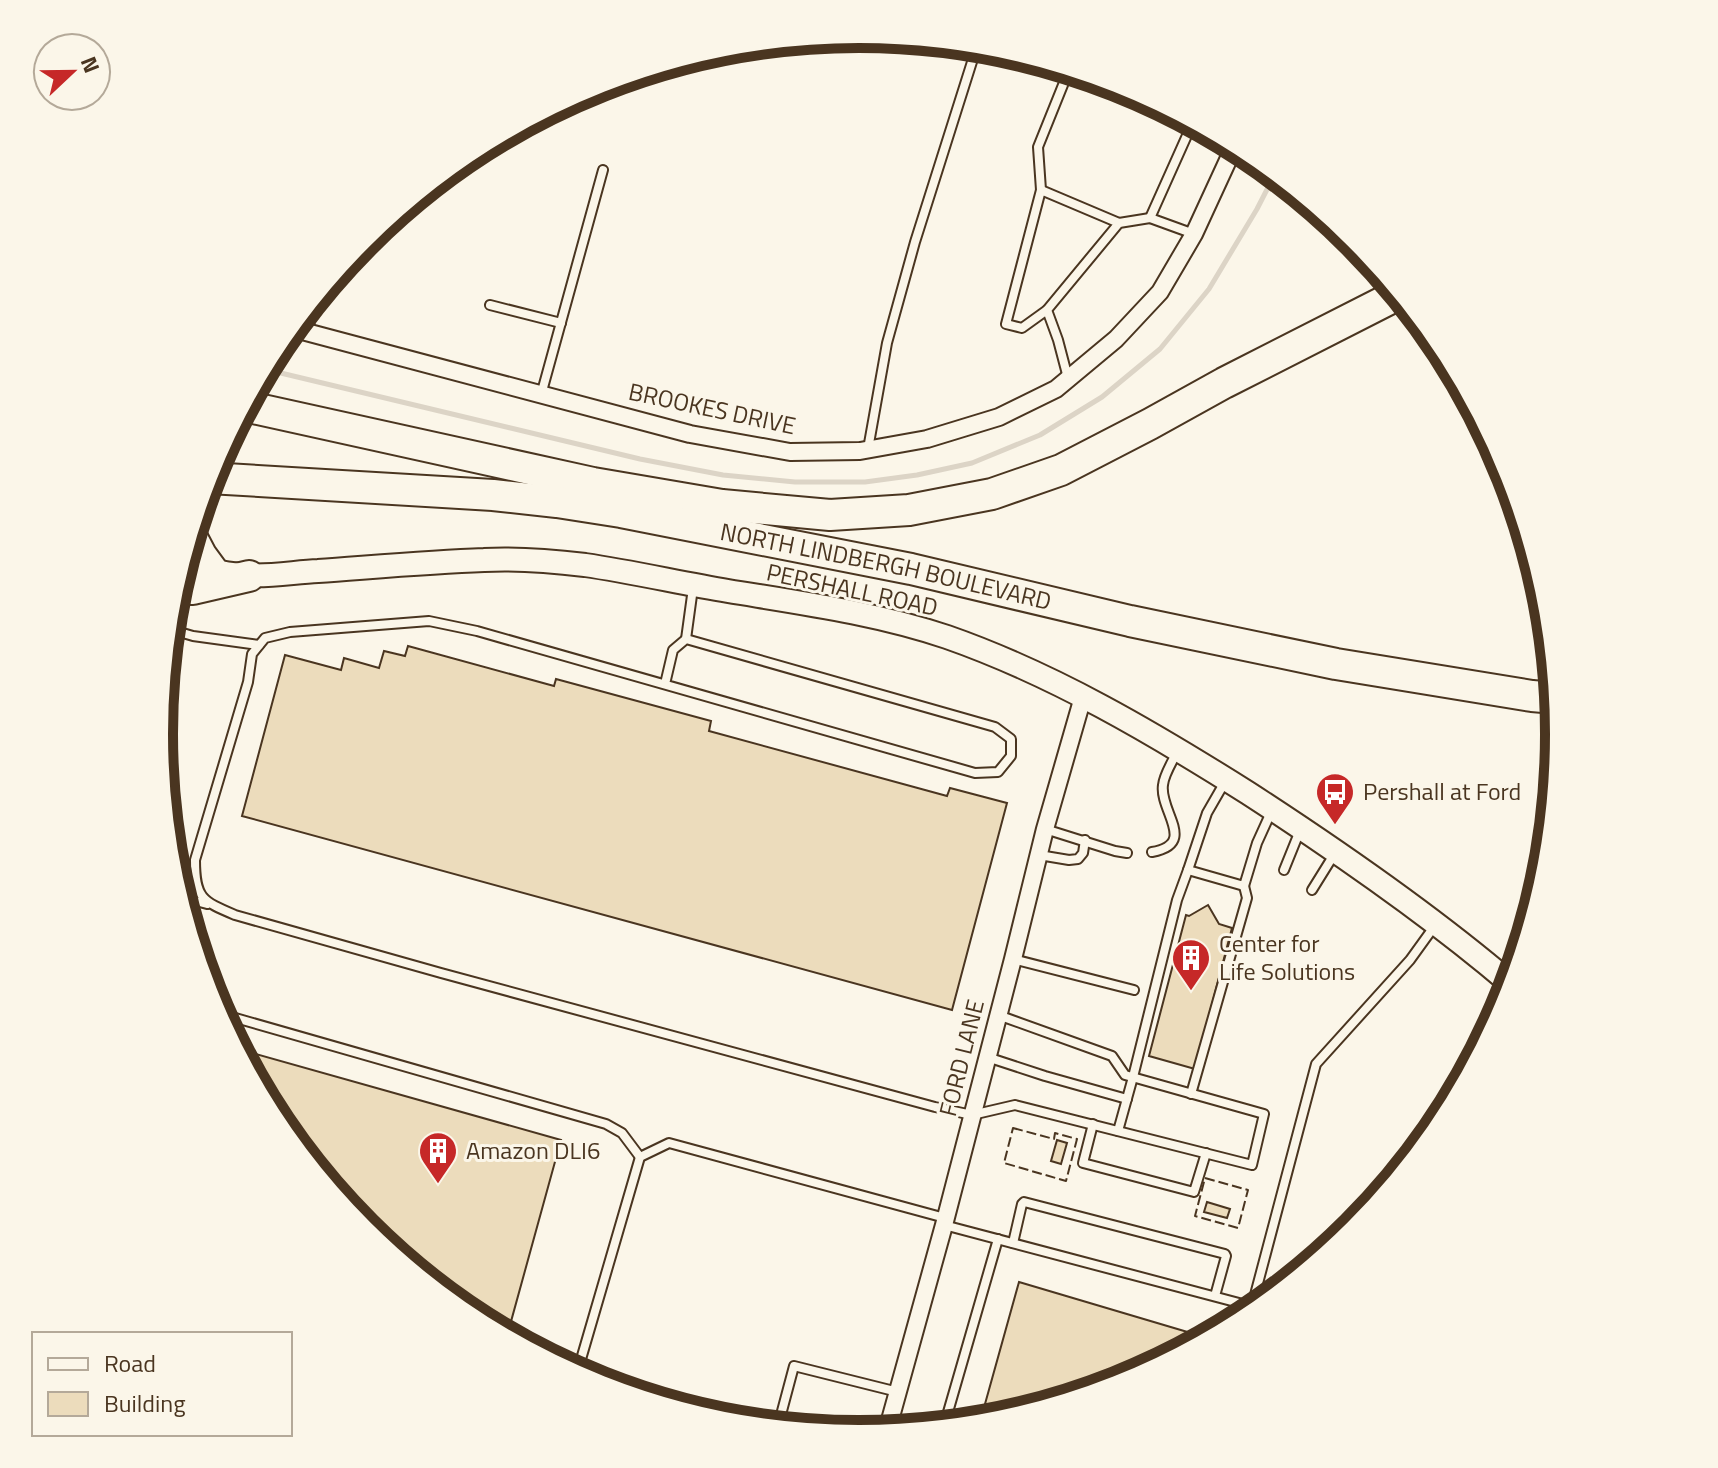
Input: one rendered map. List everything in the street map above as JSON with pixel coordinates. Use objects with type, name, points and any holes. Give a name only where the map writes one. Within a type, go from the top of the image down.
[{"type":"highway","name":"NORTH LINDBERGH BOULEVARD","points":[[256,409],[580,480],[722,505],[830,515],[909,510],[992,494],[1061,470],[1389,299]]},
{"type":"highway","name":"NORTH LINDBERGH BOULEVARD","points":[[222,479],[493,495],[621,512],[911,569],[1130,621],[1336,664],[1544,697]]},
{"type":"highway","points":[[217,492],[241,480]]},
{"type":"highway","points":[[198,549],[212,570]]},
{"type":"highway","points":[[189,588],[249,576]]},
{"type":"street","name":"BROOKES DRIVE","points":[[304,332],[690,434],[790,452],[868,450],[927,439],[999,417],[1056,389],[1116,339],[1160,292],[1194,234],[1229,157]]},
{"type":"street","name":"PERSHALL ROAD","points":[[194,563],[212,570],[249,576],[435,562],[536,560],[588,566],[832,608],[941,635],[986,651],[1083,697],[1179,750],[1301,827],[1436,924],[1501,976]]},
{"type":"street","name":"FORD LANE","points":[[890,1419],[1038,855],[1083,697]]},
{"type":"lane","points":[[868,450],[887,343],[973,58]]},
{"type":"lane","points":[[1065,80],[1038,147],[1041,190],[1006,324],[1022,328],[1047,310],[1119,223]]},
{"type":"lane","points":[[1150,218],[1188,133]]},
{"type":"lane","points":[[541,395],[603,170]]},
{"type":"lane","points":[[1041,190],[1119,223],[1150,218],[1194,234]]},
{"type":"lane","points":[[490,305],[561,323]]},
{"type":"lane","points":[[1047,310],[1068,379]]},
{"type":"lane","points":[[308,333],[309,324]]},
{"type":"lane","points":[[665,684],[673,650],[686,639],[693,584]]},
{"type":"lane","points":[[208,904],[195,885],[195,860],[248,682],[252,654],[265,638],[290,632],[429,621],[477,631],[975,773],[998,772],[1011,756],[1011,739],[995,727],[686,639]]},
{"type":"lane","points":[[181,632],[259,645]]},
{"type":"lane","points":[[1152,852],[1165,850],[1175,832],[1163,795],[1163,783],[1179,750]]},
{"type":"lane","points":[[1118,1131],[1177,900],[1207,813],[1226,780]]},
{"type":"lane","points":[[1191,1094],[1247,898],[1244,886],[1257,843],[1272,809]]},
{"type":"lane","points":[[1284,870],[1301,827]]},
{"type":"lane","points":[[1045,829],[1127,853]]},
{"type":"lane","points":[[1038,855],[1078,859],[1083,853],[1085,840]]},
{"type":"lane","points":[[1312,890],[1336,852]]},
{"type":"lane","points":[[1188,870],[1244,886]]},
{"type":"lane","points":[[193,900],[441,973],[935,1107],[972,1115],[1015,1105],[1252,1165],[1264,1114],[1125,1075],[1112,1056],[997,1015]]},
{"type":"lane","points":[[1259,1291],[1316,1064],[1410,960],[1436,924]]},
{"type":"lane","points":[[1013,959],[1134,990]]},
{"type":"lane","points":[[235,1018],[606,1124],[622,1133],[640,1157]]},
{"type":"lane","points":[[987,1057],[1127,1099]]},
{"type":"lane","points":[[1093,1124],[1083,1163],[1194,1192],[1206,1153]]},
{"type":"lane","points":[[581,1361],[640,1157],[669,1143],[998,1239],[1241,1303]]},
{"type":"lane","points":[[1013,1243],[1024,1202],[1225,1254],[1215,1296]]},
{"type":"lane","points":[[947,1414],[998,1239]]},
{"type":"lane","points":[[781,1415],[794,1366],[898,1392]]},
{"type":"building","points":[[408,646],[554,686],[556,679],[711,721],[709,731],[947,796],[950,788],[1007,803],[952,1010],[242,816],[285,655],[341,670],[344,658],[379,668],[384,651],[405,656]]},
{"type":"building","name":"Center for Life Solutions","points":[[1208,905],[1219,924],[1232,928],[1195,1069],[1149,1056],[1186,915]]},
{"type":"building","name":"Amazon DLI6","points":[[252,1053],[561,1140],[510,1324],[441,1278],[374,1219],[315,1152]]},
{"type":"building","points":[[1057,1140],[1067,1143],[1061,1164],[1051,1161]]},
{"type":"building","points":[[1207,1202],[1230,1209],[1227,1218],[1204,1212]]},
{"type":"building","points":[[1019,1282],[1192,1333],[1122,1368],[1080,1384],[984,1408]]},
{"type":"waterway","points":[[277,372],[640,459],[723,475],[795,482],[865,482],[917,475],[972,463],[1040,435],[1102,397],[1160,349],[1209,289],[1269,185]]},
{"type":"fence","points":[[1013,1128],[1054,1139],[1055,1133],[1077,1139],[1066,1181],[1004,1163],[1013,1128]]},
{"type":"fence","points":[[1205,1178],[1248,1190],[1238,1228],[1195,1216],[1205,1178]]},
{"type":"place","name":"Pershall at Ford","points":[[1335,826]]},
{"type":"place","name":"Center for Life Solutions","points":[[1191,992]]},
{"type":"place","name":"Amazon DLI6","points":[[438,1185]]}]
